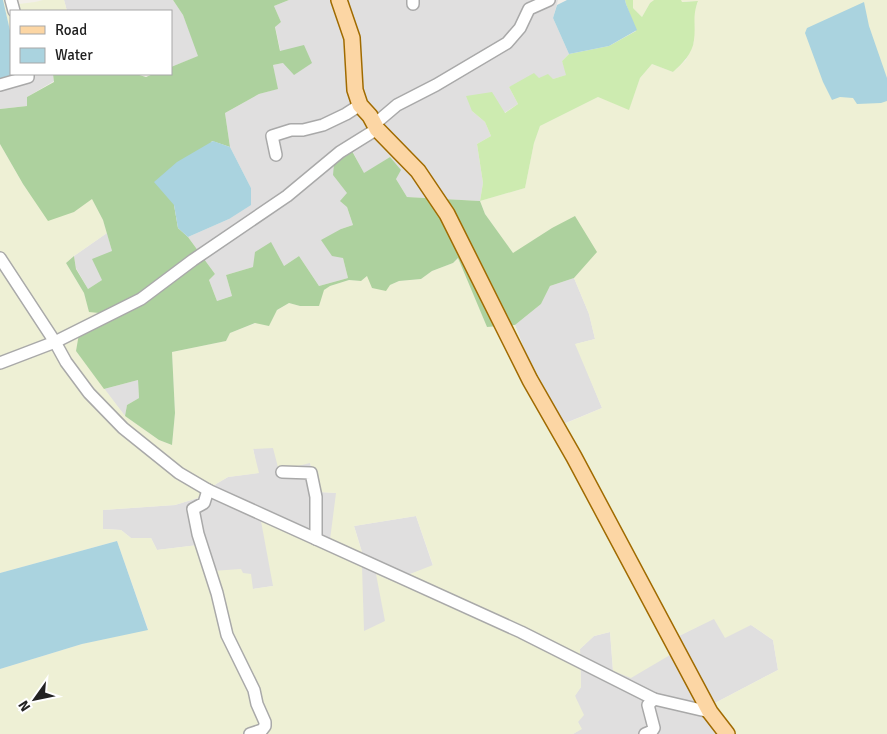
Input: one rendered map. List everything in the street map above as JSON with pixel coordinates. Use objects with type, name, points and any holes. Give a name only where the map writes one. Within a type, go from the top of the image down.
[{"type":"main road","points":[[339,0],[352,38],[356,90],[360,105],[370,116],[377,128],[418,171],[447,214],[530,380],[579,466],[710,712],[727,734]]},
{"type":"street","points":[[0,363],[55,342],[141,299],[199,255],[287,196],[340,152],[377,128],[377,122],[397,105],[436,85],[507,43],[520,28],[529,9],[548,0]]},
{"type":"street","points":[[0,84],[28,77],[28,75]]},
{"type":"street","points":[[276,155],[272,136],[291,130],[303,130],[322,125],[360,105]]},
{"type":"street","points":[[0,258],[66,362],[89,393],[123,428],[179,473],[208,490],[521,632],[654,699],[710,712]]},
{"type":"street","points":[[282,472],[311,474],[316,496],[316,539]]},
{"type":"street","points":[[208,490],[204,503],[193,509],[198,534],[217,593],[227,635],[254,690],[257,704],[265,722],[262,730],[250,734]]},
{"type":"street","points":[[645,734],[654,728],[648,705],[654,699]]},
{"type":"shaded area","points":[[64,0],[173,0],[183,15],[199,56],[172,67],[172,10],[67,10]]},
{"type":"shaded area","points":[[289,0],[558,0],[553,18],[569,54],[562,61],[567,75],[553,79],[539,78],[509,87],[518,104],[504,113],[472,111],[485,122],[491,136],[477,144],[483,183],[480,201],[407,197],[396,179],[390,157],[364,174],[353,152],[347,193],[347,207],[353,225],[341,229],[343,258],[348,278],[319,286],[299,256],[284,266],[253,267],[226,275],[232,296],[217,301],[209,280],[215,274],[188,237],[229,219],[251,188],[230,147],[225,113],[259,94],[277,89],[273,65],[283,63],[275,26],[281,22],[274,6]]},
{"type":"shaded area","points":[[26,75],[53,75],[54,81],[27,97],[27,106],[0,109],[0,83]]},
{"type":"shaded area","points":[[107,233],[112,251],[102,280],[88,289],[76,268],[74,256]]},
{"type":"shaded area","points":[[574,278],[589,314],[595,339],[576,344],[602,408],[563,424],[525,351],[515,325],[541,304],[550,286]]},
{"type":"shaded area","points":[[138,380],[139,398],[127,405],[125,416],[104,389]]},
{"type":"shaded area","points":[[253,448],[273,448],[310,463],[319,492],[336,493],[363,555],[354,526],[416,516],[433,566],[391,581],[385,622],[364,632],[273,586],[253,589],[212,571],[198,545],[157,550],[151,538],[131,538],[121,530],[103,529],[103,510],[175,505],[201,497],[216,484],[228,477],[258,473]]},
{"type":"shaded area","points":[[714,618],[751,625],[773,640],[778,670],[713,704],[733,734],[573,734],[581,729],[578,722],[575,695],[581,687],[580,649],[594,636],[610,632],[613,671],[683,650],[679,636]]},
{"type":"green space","points":[[3,0],[16,0],[19,4],[43,0],[64,0],[67,10],[10,10],[10,31]]},
{"type":"green space","points":[[173,0],[289,0],[274,6],[281,22],[275,27],[280,51],[304,45],[312,63],[294,75],[283,63],[273,65],[278,89],[259,94],[225,113],[230,147],[212,141],[174,205],[178,228],[188,237],[215,274],[209,280],[217,301],[232,296],[226,275],[253,267],[255,252],[271,242],[284,266],[299,256],[319,286],[348,278],[343,258],[332,256],[321,240],[353,225],[347,207],[340,201],[347,193],[333,175],[334,164],[352,151],[364,173],[390,157],[401,170],[396,179],[407,197],[480,201],[485,214],[513,253],[575,216],[597,252],[574,278],[550,286],[541,304],[515,325],[487,327],[458,258],[453,263],[432,271],[421,279],[399,281],[390,285],[386,291],[372,288],[367,276],[361,281],[349,280],[330,286],[324,290],[319,306],[300,306],[289,303],[277,310],[269,326],[255,323],[230,333],[226,341],[172,352],[175,413],[172,445],[159,440],[125,416],[127,405],[139,398],[138,380],[104,389],[76,351],[80,328],[99,313],[89,312],[84,293],[66,263],[74,256],[76,269],[88,289],[102,280],[92,259],[112,251],[103,220],[92,199],[74,212],[48,221],[23,184],[0,144],[0,109],[27,106],[27,97],[54,82],[53,75],[139,75],[146,77],[151,75],[172,75],[172,67],[198,56],[183,15]]},
{"type":"green space","points":[[625,0],[633,0],[633,8],[642,17],[650,3],[654,0],[698,1],[695,11],[693,45],[686,58],[673,72],[652,64],[640,78],[629,110],[598,97],[540,126],[534,143],[525,188],[480,201],[483,183],[477,144],[491,136],[485,122],[472,111],[466,96],[492,92],[505,113],[518,104],[509,87],[534,73],[539,78],[548,74],[553,79],[566,75],[562,61],[569,54],[609,46],[636,31]]},
{"type":"green space","points":[[633,0],[654,0],[650,3],[642,17],[633,8]]},
{"type":"green space","points":[[681,0],[887,0],[887,734],[733,734],[713,704],[778,670],[773,640],[751,625],[725,638],[714,619],[679,636],[683,650],[670,655],[631,678],[613,671],[610,632],[594,636],[580,649],[581,687],[575,696],[584,715],[578,722],[582,729],[573,734],[0,734],[0,669],[82,644],[148,629],[117,541],[0,573],[0,144],[33,198],[74,212],[92,198],[107,233],[66,263],[84,293],[89,311],[100,313],[76,351],[125,416],[159,440],[172,445],[175,413],[172,352],[226,341],[230,333],[256,323],[289,303],[300,306],[330,286],[349,280],[361,281],[367,276],[390,285],[399,281],[421,279],[432,271],[453,263],[459,258],[487,327],[515,325],[525,351],[564,424],[602,408],[575,344],[595,339],[589,314],[574,278],[596,252],[552,228],[513,254],[485,214],[480,201],[525,188],[534,143],[540,126],[598,97],[629,109],[640,78],[652,64],[673,72],[686,60],[694,42],[694,11],[698,2],[681,2]],"holes":[[[273,448],[279,471],[310,463],[319,492],[336,493],[330,540],[363,556],[354,526],[416,516],[433,565],[392,581],[376,574],[385,621],[364,631],[362,566],[292,532],[261,521],[273,586],[253,589],[251,574],[243,573],[241,569],[212,571],[198,545],[157,550],[151,538],[131,538],[121,530],[103,529],[103,510],[175,505],[201,497],[216,484],[228,477],[259,473],[253,449]]]},
{"type":"water","points":[[0,0],[3,0],[10,31],[10,75],[19,75],[0,83]]},
{"type":"water","points":[[567,0],[625,0],[637,30],[609,46],[569,54],[553,18],[557,5]]},
{"type":"water","points":[[864,2],[869,26],[887,78],[887,101],[857,104],[853,98],[840,97],[832,100],[823,82],[805,33],[807,28]]},
{"type":"water","points":[[213,141],[230,147],[251,188],[251,205],[229,219],[188,237],[178,228],[174,205],[154,182],[177,162]]},
{"type":"water","points":[[117,541],[148,630],[82,644],[0,669],[0,573]]}]
